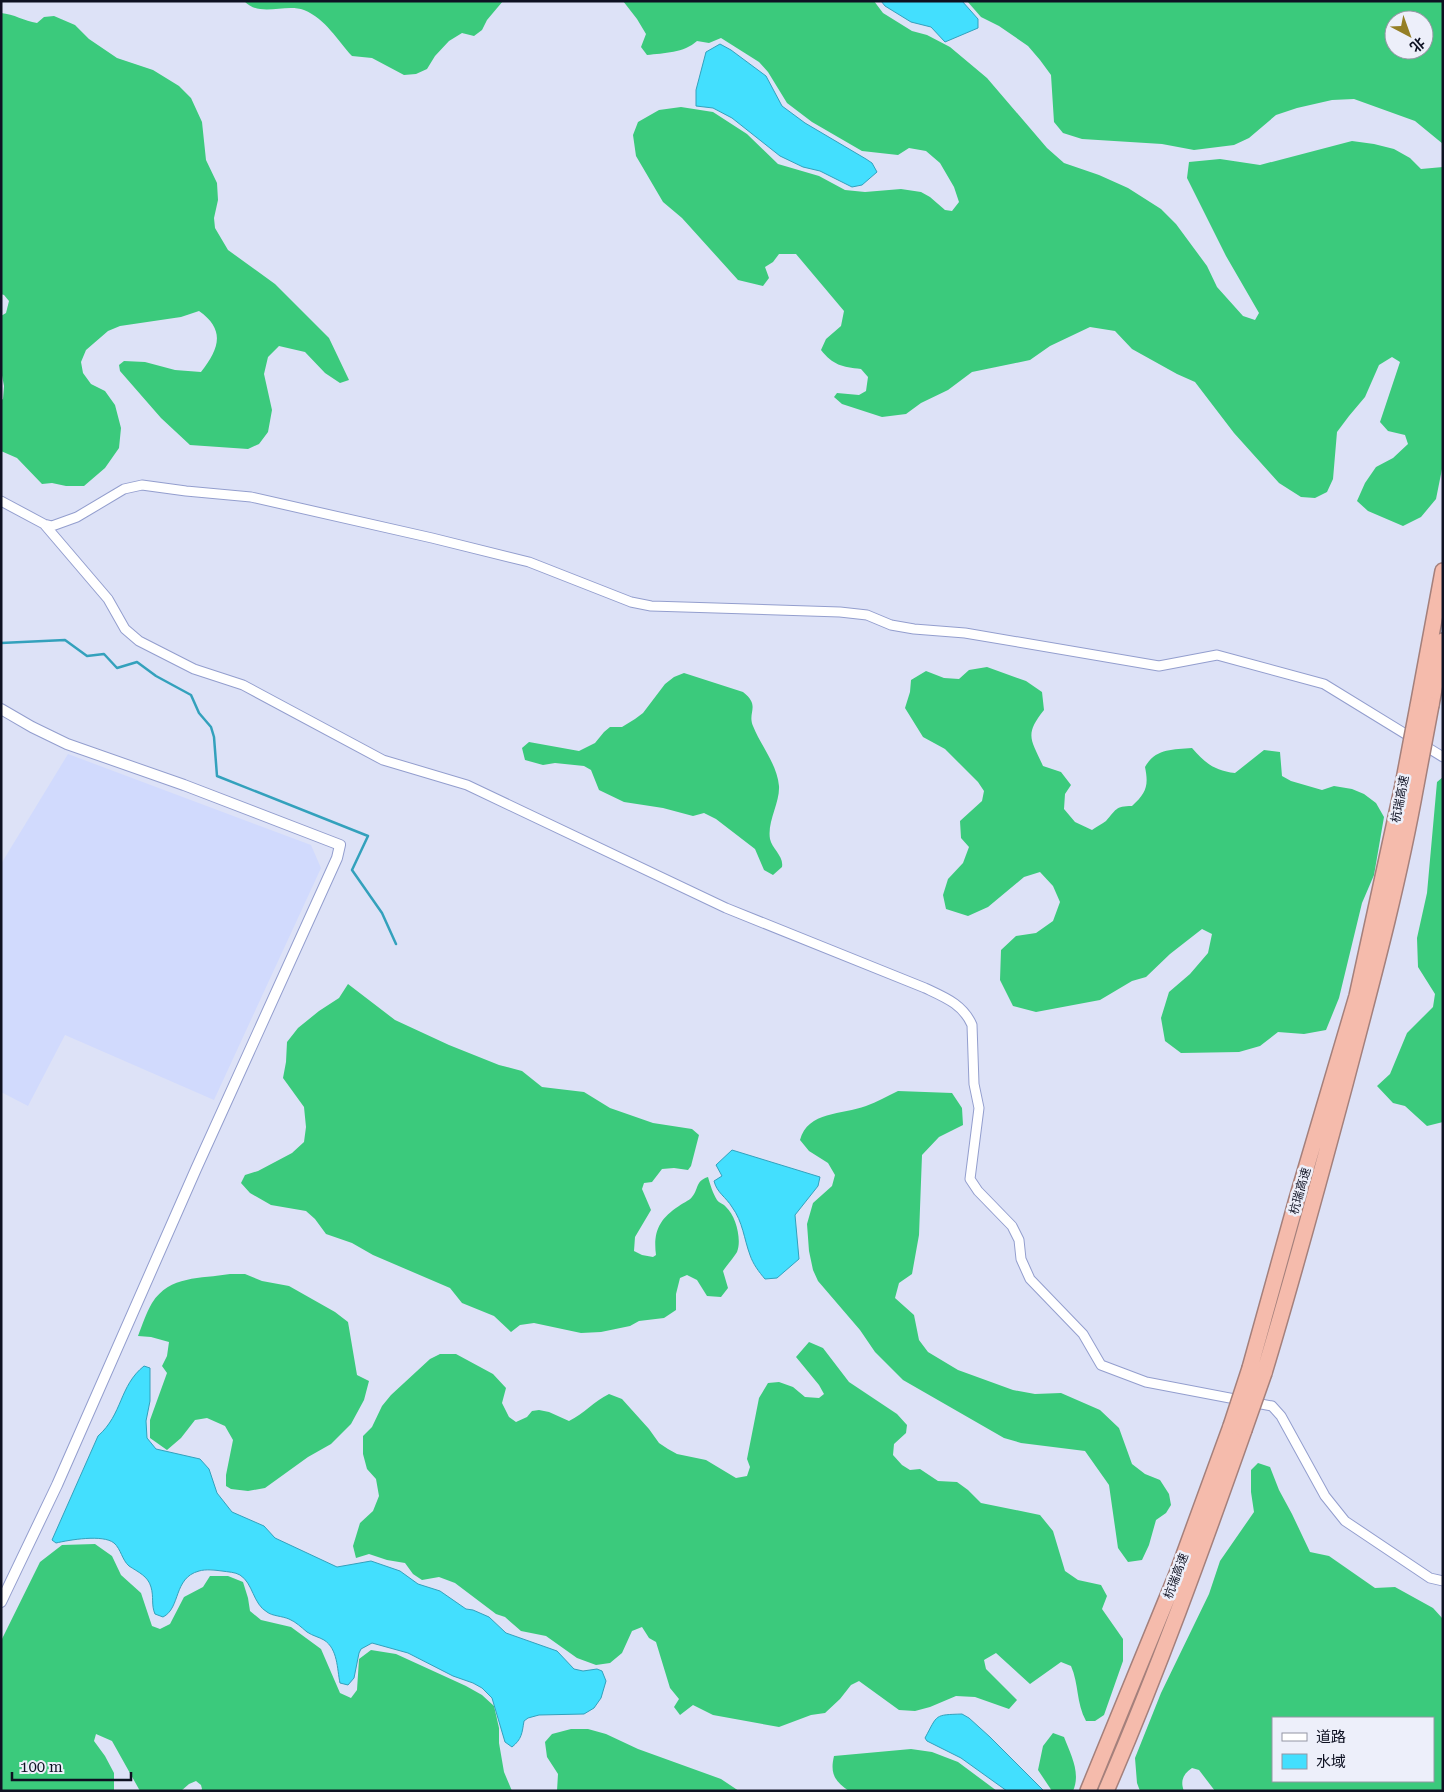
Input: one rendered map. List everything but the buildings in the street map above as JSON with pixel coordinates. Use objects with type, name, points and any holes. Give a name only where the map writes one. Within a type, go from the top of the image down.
[{"type":"highway","name":"杭瑞高速","points":[[1106,1791],[1144,1703],[1193,1573],[1257,1370],[1297,1199],[1357,996],[1410,785],[1424,705],[1443,571]]},
{"type":"highway","name":"杭瑞高速","points":[[1424,705],[1443,641]]},
{"type":"highway","name":"杭瑞高速","points":[[1088,1791],[1238,1428]]},
{"type":"street","points":[[1,501],[44,524],[52,526],[77,517],[124,489],[142,485],[251,497],[528,562],[631,602],[651,606],[840,612],[867,615],[914,630],[965,633],[1159,666],[1217,655],[1324,684],[1443,757]]},
{"type":"street","points":[[44,524],[103,593],[125,630],[139,641],[194,669],[244,685],[384,760],[467,785],[726,908],[925,988],[952,1001],[961,1008],[972,1025],[974,1084],[979,1108],[970,1179],[978,1191],[1012,1226],[1019,1240],[1021,1259],[1030,1279],[1083,1334],[1099,1362],[1105,1367],[1146,1382],[1272,1406],[1281,1416],[1325,1496],[1345,1521],[1355,1530],[1430,1578],[1443,1581]]},
{"type":"street","points":[[1,709],[67,744],[184,785],[340,845],[337,858],[196,1169],[61,1476],[1,1602]]},
{"type":"shaded area","points":[[68,754],[311,845],[321,868],[214,1100],[65,1035],[28,1106],[1,1092],[1,864]]},
{"type":"green space","points":[[244,1],[503,1],[487,20],[482,30],[474,36],[462,33],[449,41],[435,56],[427,69],[416,74],[404,75],[372,58],[352,56],[325,24],[304,10],[297,8],[257,9]]},
{"type":"green space","points":[[623,1],[874,1],[883,13],[912,31],[927,35],[950,47],[987,78],[1047,148],[1064,163],[1099,175],[1128,188],[1161,209],[1176,224],[1207,266],[1217,287],[1243,316],[1255,320],[1259,313],[1226,256],[1187,178],[1189,162],[1220,159],[1260,165],[1352,141],[1394,149],[1410,158],[1421,169],[1443,167],[1443,464],[1436,499],[1421,517],[1403,526],[1368,511],[1357,501],[1365,483],[1376,467],[1393,458],[1408,444],[1405,435],[1388,431],[1380,422],[1400,362],[1392,357],[1379,365],[1365,397],[1337,432],[1333,479],[1327,492],[1315,498],[1301,497],[1279,483],[1234,433],[1195,382],[1132,349],[1115,331],[1090,327],[1050,346],[1030,360],[972,372],[948,390],[921,403],[906,414],[882,417],[842,404],[834,397],[837,393],[859,395],[866,391],[868,377],[861,369],[843,366],[834,362],[821,350],[826,339],[841,326],[844,311],[796,254],[779,254],[773,262],[765,267],[769,278],[763,286],[738,280],[682,218],[663,202],[636,156],[633,135],[638,122],[659,110],[681,107],[713,112],[747,134],[778,164],[819,176],[845,190],[865,192],[901,189],[921,192],[945,210],[952,211],[959,202],[954,187],[940,163],[926,151],[909,148],[898,155],[862,151],[812,122],[787,103],[768,72],[759,62],[721,38],[709,43],[697,41],[686,48],[674,52],[647,55],[641,47],[646,34]]},
{"type":"green space","points":[[967,1],[1443,1],[1443,144],[1415,121],[1354,99],[1332,100],[1276,115],[1249,138],[1234,145],[1194,150],[1162,144],[1082,139],[1063,133],[1054,122],[1051,75],[1040,60],[1028,46],[999,26],[981,17]]},
{"type":"green space","points":[[1,13],[37,23],[44,17],[54,16],[75,25],[89,39],[117,58],[153,70],[179,86],[191,98],[202,122],[206,160],[217,183],[218,200],[214,218],[215,228],[228,250],[275,284],[329,338],[349,380],[340,383],[325,373],[305,352],[279,346],[268,357],[264,374],[272,410],[268,432],[259,444],[248,449],[190,445],[161,418],[120,371],[119,365],[124,361],[145,362],[175,370],[201,372],[215,348],[217,340],[213,325],[199,311],[181,317],[120,326],[108,331],[86,350],[81,362],[83,373],[91,384],[105,391],[115,405],[121,428],[119,448],[105,468],[84,486],[42,484],[17,458],[1,451],[1,400],[3,399],[4,386],[1,370],[1,316],[6,313],[9,301],[1,294]]},
{"type":"green space","points":[[987,667],[1026,681],[1042,692],[1044,710],[1032,732],[1033,743],[1043,766],[1061,772],[1071,785],[1065,794],[1064,809],[1075,822],[1092,830],[1106,821],[1116,809],[1132,806],[1140,797],[1145,789],[1147,779],[1145,767],[1154,756],[1165,751],[1178,749],[1192,748],[1211,765],[1235,773],[1264,750],[1280,752],[1282,776],[1291,781],[1322,790],[1334,786],[1352,789],[1364,794],[1376,803],[1384,817],[1374,875],[1362,903],[1339,998],[1326,1030],[1304,1034],[1278,1032],[1260,1046],[1239,1052],[1181,1053],[1165,1041],[1161,1018],[1169,992],[1190,974],[1208,953],[1212,934],[1202,929],[1170,954],[1146,977],[1132,981],[1100,1000],[1036,1012],[1013,1006],[1000,980],[1001,950],[1016,936],[1036,933],[1053,921],[1060,902],[1053,886],[1040,872],[1024,877],[988,907],[968,916],[946,909],[943,895],[948,879],[963,863],[969,847],[961,838],[960,821],[982,801],[984,791],[978,782],[945,749],[923,737],[905,708],[910,692],[911,680],[926,671],[944,678],[959,679],[969,670]]},
{"type":"green space","points":[[684,673],[743,692],[751,701],[753,726],[778,778],[779,792],[770,826],[770,839],[781,859],[782,867],[773,875],[764,870],[755,849],[716,819],[704,813],[693,816],[663,808],[624,802],[599,790],[591,770],[584,766],[555,763],[543,765],[525,760],[522,748],[529,742],[579,751],[595,743],[610,727],[622,727],[643,713],[665,684],[674,677]]},
{"type":"green space","points":[[1443,777],[1443,1122],[1427,1126],[1405,1106],[1393,1103],[1377,1086],[1390,1074],[1407,1033],[1433,1007],[1435,994],[1418,967],[1417,938],[1427,893],[1437,782]]},
{"type":"green space","points":[[348,984],[395,1020],[449,1045],[499,1065],[522,1071],[542,1087],[584,1092],[610,1108],[653,1123],[692,1129],[699,1135],[691,1166],[688,1170],[662,1169],[652,1182],[644,1183],[642,1189],[651,1210],[635,1237],[634,1251],[653,1257],[656,1255],[657,1233],[662,1221],[672,1211],[691,1198],[699,1183],[708,1177],[717,1200],[733,1216],[739,1241],[737,1252],[723,1271],[728,1288],[721,1297],[707,1296],[697,1280],[687,1275],[680,1278],[676,1294],[676,1310],[664,1318],[639,1321],[630,1326],[601,1332],[581,1333],[534,1323],[520,1325],[511,1332],[494,1316],[462,1303],[450,1288],[373,1255],[352,1243],[326,1234],[315,1219],[306,1211],[271,1205],[250,1193],[241,1183],[245,1175],[258,1171],[292,1153],[304,1142],[306,1127],[304,1107],[283,1078],[287,1042],[298,1028],[339,998]]},
{"type":"green space","points":[[898,1091],[952,1093],[962,1108],[963,1125],[939,1137],[922,1155],[919,1235],[912,1274],[899,1283],[895,1298],[914,1315],[919,1340],[928,1352],[958,1370],[1013,1390],[1035,1394],[1061,1393],[1100,1410],[1119,1428],[1132,1464],[1145,1474],[1160,1480],[1169,1494],[1171,1505],[1166,1513],[1156,1520],[1149,1545],[1142,1560],[1128,1562],[1118,1548],[1109,1485],[1085,1451],[1021,1443],[1004,1438],[903,1380],[875,1352],[860,1330],[818,1281],[813,1270],[809,1251],[807,1224],[813,1203],[832,1186],[835,1175],[828,1163],[809,1151],[800,1140],[810,1124],[818,1119],[866,1106]]},
{"type":"green space","points":[[230,1274],[245,1274],[262,1281],[289,1286],[335,1312],[348,1322],[357,1375],[369,1381],[364,1400],[351,1424],[331,1444],[308,1457],[265,1488],[248,1491],[231,1489],[226,1486],[226,1475],[233,1440],[225,1426],[207,1418],[195,1420],[181,1438],[167,1450],[150,1438],[150,1420],[167,1373],[162,1366],[167,1356],[169,1342],[138,1336],[152,1303],[168,1287],[186,1280]]},
{"type":"green space","points":[[809,1342],[823,1348],[849,1382],[897,1414],[907,1425],[906,1433],[894,1444],[893,1455],[902,1465],[910,1470],[920,1469],[938,1481],[957,1482],[981,1503],[1040,1515],[1053,1531],[1065,1571],[1078,1580],[1101,1585],[1107,1596],[1102,1609],[1123,1639],[1123,1661],[1104,1715],[1095,1721],[1086,1721],[1071,1666],[1061,1662],[1030,1684],[996,1653],[984,1660],[986,1669],[1017,1700],[1009,1709],[975,1697],[956,1696],[915,1711],[899,1710],[859,1681],[851,1685],[825,1713],[811,1715],[779,1727],[713,1715],[693,1705],[680,1715],[674,1707],[679,1699],[670,1688],[656,1642],[649,1638],[642,1627],[632,1631],[622,1653],[610,1663],[596,1665],[577,1658],[546,1636],[521,1631],[505,1617],[496,1614],[455,1583],[439,1577],[422,1580],[413,1574],[405,1563],[369,1554],[356,1558],[353,1546],[360,1523],[373,1511],[379,1496],[376,1479],[367,1469],[363,1454],[363,1436],[372,1427],[382,1406],[391,1395],[430,1359],[440,1354],[456,1354],[493,1374],[506,1388],[502,1403],[509,1417],[516,1422],[527,1417],[532,1411],[539,1410],[549,1412],[569,1421],[609,1394],[622,1399],[659,1443],[668,1449],[677,1454],[706,1460],[736,1478],[747,1476],[750,1467],[747,1459],[759,1398],[768,1383],[779,1382],[793,1387],[805,1397],[819,1398],[824,1394],[796,1357]]},
{"type":"green space","points":[[1258,1463],[1270,1467],[1279,1490],[1310,1552],[1329,1556],[1375,1588],[1395,1587],[1433,1608],[1443,1619],[1443,1791],[1215,1791],[1199,1770],[1192,1768],[1183,1778],[1184,1791],[1140,1791],[1137,1783],[1135,1758],[1161,1693],[1209,1594],[1220,1561],[1254,1512],[1251,1492],[1251,1470]]},
{"type":"green space","points":[[95,1544],[112,1556],[121,1575],[141,1593],[152,1626],[160,1629],[170,1624],[184,1597],[203,1587],[210,1576],[228,1576],[243,1582],[250,1611],[261,1620],[291,1627],[321,1649],[340,1693],[351,1698],[357,1690],[359,1659],[371,1650],[396,1654],[482,1695],[494,1706],[499,1728],[499,1743],[504,1772],[512,1791],[201,1791],[201,1785],[196,1781],[181,1791],[140,1791],[112,1741],[96,1734],[94,1741],[114,1773],[114,1791],[1,1791],[1,1641],[40,1562],[62,1545]]},
{"type":"green space","points":[[571,1729],[588,1729],[606,1734],[638,1749],[721,1779],[739,1791],[557,1791],[558,1774],[547,1757],[545,1742],[552,1734]]},
{"type":"green space","points":[[1053,1733],[1064,1737],[1072,1757],[1076,1771],[1073,1791],[1052,1791],[1038,1770],[1043,1746]]},
{"type":"green space","points":[[911,1749],[932,1752],[958,1762],[997,1791],[849,1791],[834,1776],[834,1756]]},
{"type":"water","points":[[881,1],[962,1],[978,19],[978,28],[945,42],[931,27],[911,22],[885,6]]},
{"type":"water","points":[[720,44],[766,76],[782,106],[805,123],[872,163],[877,172],[862,185],[852,187],[820,171],[803,167],[780,156],[732,118],[713,108],[696,106],[696,90],[706,52]]},
{"type":"water","points":[[732,1150],[820,1177],[818,1186],[795,1215],[799,1259],[777,1278],[765,1279],[756,1268],[739,1219],[715,1185],[714,1181],[722,1176],[716,1165]]},
{"type":"water","points":[[144,1366],[150,1368],[150,1401],[146,1421],[147,1438],[156,1449],[200,1459],[209,1469],[217,1493],[232,1512],[264,1526],[275,1538],[337,1567],[371,1561],[400,1571],[418,1584],[440,1591],[466,1609],[489,1617],[506,1633],[557,1651],[574,1669],[583,1671],[597,1669],[602,1671],[606,1681],[601,1698],[594,1708],[584,1714],[539,1715],[528,1718],[524,1721],[520,1738],[512,1747],[505,1742],[492,1698],[482,1688],[453,1676],[408,1653],[372,1643],[361,1649],[354,1678],[348,1685],[340,1683],[336,1660],[329,1644],[307,1632],[292,1620],[267,1612],[259,1604],[248,1583],[238,1574],[207,1570],[191,1575],[181,1586],[169,1613],[163,1617],[155,1614],[150,1583],[127,1564],[114,1543],[109,1540],[94,1538],[56,1543],[52,1540],[98,1436],[112,1419],[130,1382]]},
{"type":"water","points":[[962,1714],[990,1737],[1044,1791],[1007,1791],[961,1758],[927,1741],[925,1738],[938,1717]]},
{"type":"waterway","points":[[1,643],[65,640],[87,656],[104,654],[117,668],[137,662],[156,676],[191,695],[199,713],[211,727],[214,737],[217,776],[368,836],[352,870],[382,913],[396,944]]}]
